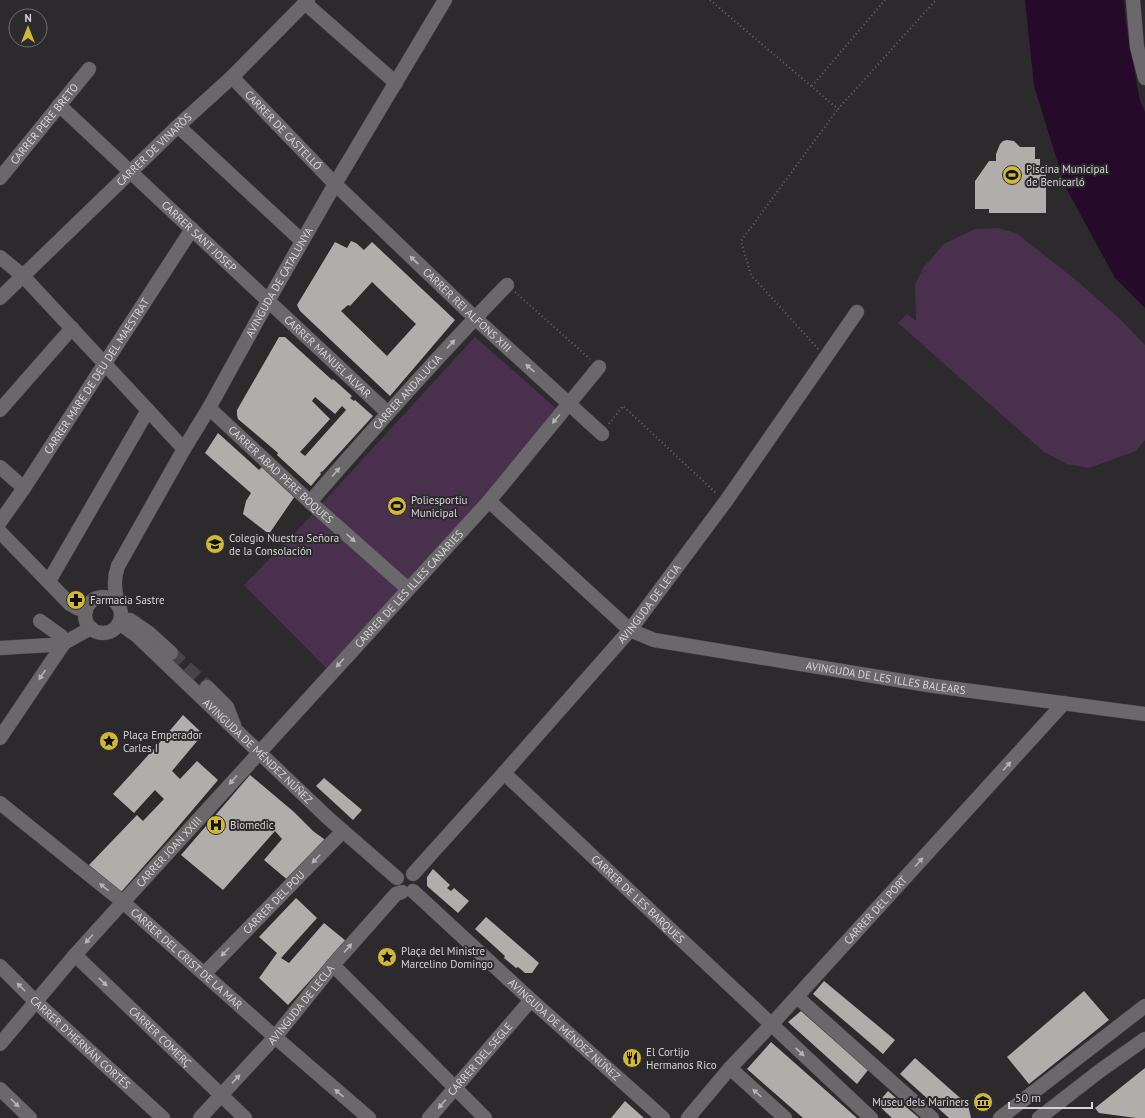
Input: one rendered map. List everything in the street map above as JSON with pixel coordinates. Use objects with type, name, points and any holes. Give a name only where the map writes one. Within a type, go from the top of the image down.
[{"type":"street","name":"AVINGUDA DE CATALUNYA","points":[[96,599],[118,566],[184,448],[209,408],[335,184],[445,0]]},
{"type":"street","points":[[1133,0],[1137,47],[1145,78]]},
{"type":"street","points":[[306,2],[396,83]]},
{"type":"street","name":"CARRER DE VINARÒS","points":[[0,298],[178,126],[232,77],[306,2]]},
{"type":"street","name":"CARRER PERE BRETO","points":[[0,178],[89,68]]},
{"type":"street","name":"CARRER DE CASTELLÓ","points":[[232,77],[335,184]]},
{"type":"street","name":"CARRER SANT JOSEP","points":[[59,105],[268,301]]},
{"type":"street","points":[[178,126],[302,241]]},
{"type":"street","name":"CARRER REI ALFONS XIII","points":[[335,184],[475,318],[602,434]]},
{"type":"street","name":"CARRER MARE DE DEU DEL MAESTRAT","points":[[0,522],[24,488],[192,229]]},
{"type":"street","points":[[0,257],[23,276],[184,448]]},
{"type":"street","name":"CARRER ANDALUCIA","points":[[310,502],[388,413],[507,285]]},
{"type":"street","name":"CARRER MANUEL ALVAR","points":[[268,301],[388,413]]},
{"type":"street","name":"AVINGUDA DE LECIA","points":[[413,874],[630,630],[726,501],[857,312]]},
{"type":"street","points":[[0,410],[72,328]]},
{"type":"street","name":"CARRER DE LES ILLES CANÀRIES","points":[[259,752],[488,501],[599,367]]},
{"type":"street","name":"CARRER ABAD PERE BOQUES","points":[[209,408],[310,502],[408,589]]},
{"type":"street","points":[[49,581],[148,410]]},
{"type":"street","points":[[0,467],[24,488]]},
{"type":"street","name":"AVINGUDA DE LES ILLES BALEARS","points":[[488,501],[630,630],[654,640],[934,686],[1145,714]]},
{"type":"street","points":[[0,532],[70,604],[86,611]]},
{"type":"street","name":"AVINGUDA DE CATALUNYA","points":[[118,566],[114,584],[119,613]]},
{"type":"street","points":[[119,613],[112,630],[107,632],[102,633],[96,631],[91,628],[86,620],[86,611],[89,606],[96,599],[107,598],[112,600],[119,613],[149,633],[171,653]]},
{"type":"street","name":"AVINGUDA DE MÉNDEZ NÚÑEZ","points":[[119,613],[136,634],[259,752],[343,831],[397,878]]},
{"type":"street","points":[[40,621],[62,639]]},
{"type":"street","points":[[0,648],[51,646],[62,639],[91,628]]},
{"type":"street","points":[[0,738],[62,639]]},
{"type":"street","points":[[207,687],[227,707],[235,729]]},
{"type":"street","name":"CARRER DEL PORT","points":[[688,1118],[730,1068],[797,997],[1064,703]]},
{"type":"street","name":"CARRER JOAN XXIII","points":[[0,1044],[75,955],[259,752]]},
{"type":"street","name":"CARRER DE LES BARQUES","points":[[504,773],[871,1118]]},
{"type":"street","name":"CARRER DEL CRIST DE LA MAR","points":[[0,803],[123,902],[369,1118]]},
{"type":"street","name":"CARRER DEL POU","points":[[204,974],[343,831]]},
{"type":"street","points":[[404,872],[413,874],[416,877],[417,883],[415,889],[407,891],[399,890],[396,884],[399,875],[404,872]]},
{"type":"street","name":"AVINGUDA DE MÉNDEZ NÚÑEZ","points":[[407,891],[663,1118]]},
{"type":"street","name":"AVINGUDA DE LECLA","points":[[200,1118],[275,1037],[333,965],[396,894],[407,891]]},
{"type":"street","name":"CARRER COMERÇ","points":[[75,955],[245,1118]]},
{"type":"street","points":[[333,965],[485,1118]]},
{"type":"street","name":"CARRER D'HERNÁN CORTÉS","points":[[0,966],[35,1001],[163,1118]]},
{"type":"street","points":[[797,997],[932,1118]]},
{"type":"street","name":"CARRER DEL SEGLE","points":[[429,1118],[531,1000]]},
{"type":"street","points":[[1000,1118],[1145,1006]]},
{"type":"street","points":[[1040,1118],[1101,1070],[1145,1039]]},
{"type":"street","points":[[730,1068],[785,1118]]},
{"type":"street","points":[[0,1089],[30,1118]]},
{"type":"path","points":[[710,0],[838,109]]},
{"type":"path","points":[[812,86],[885,0]]},
{"type":"path","points":[[826,358],[751,275],[741,241],[838,109],[936,0]]},
{"type":"path","points":[[507,285],[599,367]]},
{"type":"path","points":[[602,434],[623,406],[726,501]]},
{"type":"shaded area","points":[[1025,0],[1124,0],[1126,24],[1140,101],[1145,112],[1145,308],[1115,278],[1065,186],[1034,86]]},
{"type":"shaded area","points":[[998,228],[1016,233],[1076,280],[1120,319],[1145,345],[1145,440],[1136,451],[1089,468],[1067,464],[1044,452],[898,323],[907,314],[916,321],[915,285],[923,268],[944,244],[975,229]]},
{"type":"shaded area","points":[[475,337],[559,411],[327,669],[244,585],[295,533]]},
{"type":"building","name":"Piscina Municipal de Benicarló","points":[[1007,140],[1014,141],[1020,147],[1035,147],[1035,159],[1040,159],[1040,169],[1046,169],[1046,213],[989,213],[989,209],[975,209],[975,181],[989,161],[996,161],[996,154],[1000,144]]},
{"type":"building","points":[[351,241],[356,243],[364,250],[372,242],[455,320],[390,396],[300,311],[297,305],[335,242],[347,248]],"holes":[[[372,282],[416,324],[387,356],[341,311],[348,305],[350,306]]]},
{"type":"building","points":[[279,337],[285,337],[332,380],[333,379],[352,396],[350,398],[354,401],[355,400],[373,416],[320,473],[321,474],[311,486],[277,455],[278,453],[238,419],[237,410]],"holes":[[[315,397],[335,414],[342,406],[346,410],[305,456],[300,452],[330,419],[312,401]]]},
{"type":"building","points":[[218,433],[259,470],[263,466],[295,496],[269,534],[243,514],[246,501],[251,493],[205,453]]},
{"type":"building","points":[[183,715],[203,734],[172,771],[180,779],[197,761],[218,780],[121,892],[89,865],[137,815],[143,821],[164,799],[155,790],[134,813],[113,794]]},
{"type":"building","points":[[250,775],[294,812],[313,831],[328,842],[290,882],[264,860],[282,839],[275,831],[223,890],[181,855]]},
{"type":"building","points":[[324,778],[362,810],[353,820],[316,786]]},
{"type":"building","points":[[433,869],[450,885],[447,888],[451,891],[454,888],[469,901],[458,913],[427,886],[427,877]]},
{"type":"building","points":[[296,898],[317,918],[281,958],[289,963],[324,923],[346,941],[288,1005],[259,978],[277,953],[259,937]]},
{"type":"building","points":[[486,917],[539,963],[532,973],[525,973],[518,967],[516,968],[475,929]]},
{"type":"building","points":[[824,981],[895,1040],[883,1054],[813,994]]},
{"type":"building","points":[[1084,991],[1109,1020],[1029,1084],[1007,1057]]},
{"type":"building","points":[[801,1011],[868,1070],[857,1084],[788,1022]]},
{"type":"building","points":[[771,1042],[857,1118],[803,1118],[747,1069]]},
{"type":"building","points":[[915,1058],[968,1105],[971,1118],[949,1118],[900,1074]]},
{"type":"building","points":[[1145,1068],[1145,1118],[1099,1113],[1095,1108]]},
{"type":"building","points":[[888,1091],[919,1118],[892,1118],[877,1104]]},
{"type":"building","points":[[625,1101],[644,1118],[611,1118]]},
{"type":"tunnel","points":[[171,653],[207,687]]},
{"type":"place","name":"Piscina Municipal de Benicarló","points":[[1012,175]]},
{"type":"place","name":"Poliesportiu Municipal","points":[[397,506]]},
{"type":"place","name":"Colegio Nuestra Señora de la Consolación","points":[[215,544]]},
{"type":"place","name":"Farmacia Sastre","points":[[76,600]]},
{"type":"place","name":"Plaça Emperador Carles I","points":[[109,741]]},
{"type":"place","name":"Biomedic","points":[[216,825]]},
{"type":"place","name":"Plaça del Ministre Marcelino Domingo","points":[[387,957]]},
{"type":"place","name":"El Cortijo Hermanos Rico","points":[[632,1058]]},
{"type":"place","name":"Museu dels Mariners","points":[[983,1102]]}]
